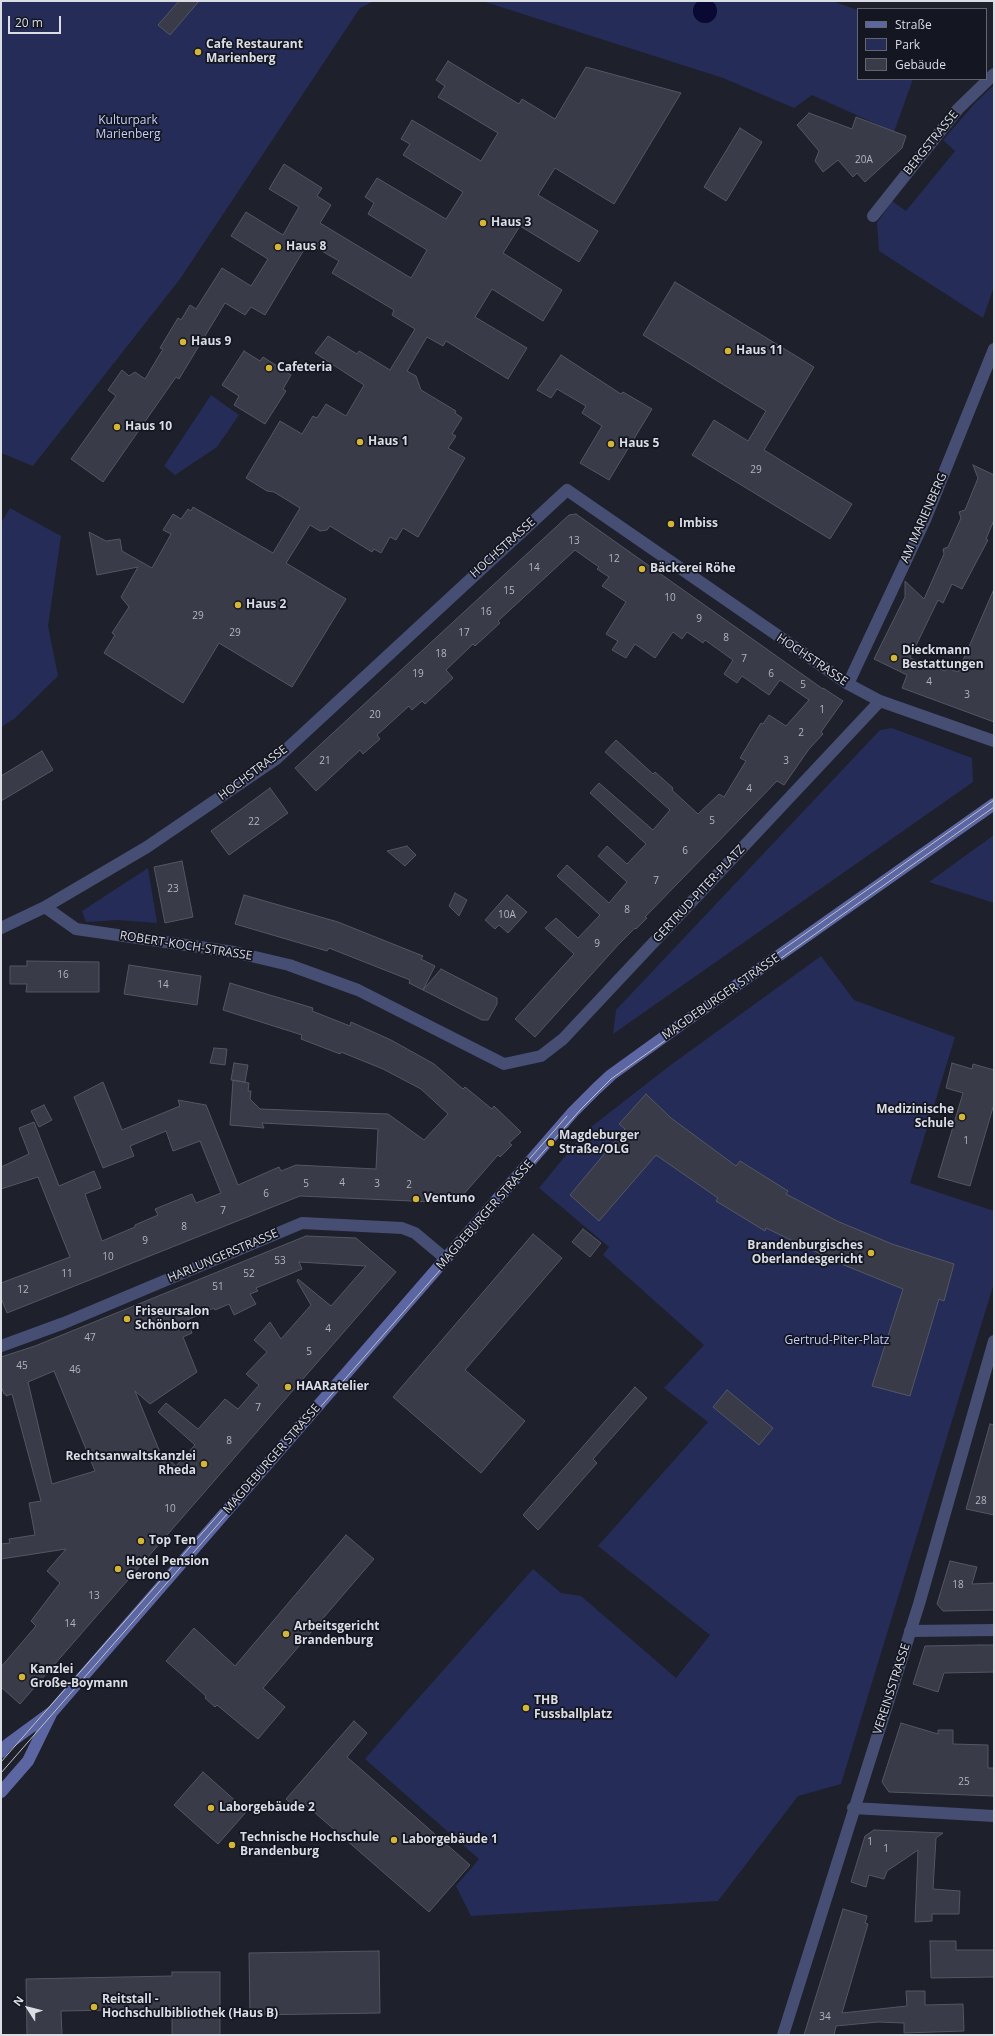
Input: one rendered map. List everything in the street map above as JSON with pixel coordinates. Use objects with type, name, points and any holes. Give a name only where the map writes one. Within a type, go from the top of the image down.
[{"type":"street","name":"BERGSTRASSE","points":[[873,216],[958,109],[994,74]]},
{"type":"street","name":"AM MARIENBERG","points":[[848,684],[924,520],[994,349]]},
{"type":"street","name":"HOCHSTRASSE","points":[[45,907],[147,847],[276,759],[567,490],[848,684],[880,701],[994,741]]},
{"type":"street","name":"GERTRUD-PITER-PLATZ","points":[[504,1064],[541,1056],[563,1039],[880,701]]},
{"type":"street","name":"MAGDEBURGER STRASSE","points":[[1,1752],[8,1744],[53,1711],[573,1112],[611,1075],[994,804]]},
{"type":"street","name":"ROBERT-KOCH-STRASSE","points":[[45,907],[76,929],[234,952],[289,966],[358,990],[504,1064]]},
{"type":"street","points":[[1,928],[45,907]]},
{"type":"street","name":"HARLUNGERSTRASSE","points":[[1,1346],[64,1323],[302,1223],[402,1228],[415,1233],[446,1259]]},
{"type":"street","name":"VEREINSSTRASSE","points":[[783,2035],[853,1808],[910,1631],[994,1341]]},
{"type":"street","points":[[910,1631],[994,1630]]},
{"type":"street","name":"MAGDEBURGER STRASSE","points":[[1,1792],[28,1761],[53,1711]]},
{"type":"street","points":[[853,1808],[994,1816]]},
{"type":"green space","name":"Kulturpark Marienberg","points":[[1,1],[374,1],[360,8],[180,279],[33,466],[1,453]]},
{"type":"green space","points":[[482,1],[832,1],[857,10],[857,80],[913,80],[894,132],[812,95],[794,108],[723,78]]},
{"type":"green space","points":[[994,85],[994,287],[983,318],[879,251],[877,223],[892,201],[906,211],[955,151],[943,140],[976,102]]},
{"type":"green space","points":[[211,395],[239,415],[217,447],[175,475],[164,466]]},
{"type":"green space","points":[[10,508],[61,536],[48,626],[58,676],[14,719],[1,727],[1,523]]},
{"type":"green space","points":[[892,728],[972,758],[973,782],[613,1034],[616,1010],[880,730]]},
{"type":"green space","points":[[994,835],[994,903],[929,882]]},
{"type":"green space","points":[[148,868],[157,923],[118,920],[86,922],[82,911]]},
{"type":"green space","name":"Gertrud-Piter-Platz","points":[[821,956],[854,1000],[955,1037],[910,1183],[994,1211],[994,1283],[841,1784],[798,1796],[718,1901],[471,1916],[456,1886],[479,1859],[365,1759],[533,1569],[561,1593],[581,1596],[676,1678],[710,1635],[598,1546],[708,1422],[664,1388],[704,1345],[603,1255],[609,1247],[539,1188],[586,1131],[668,1067]]},
{"type":"shaded area","points":[[705,-1],[713,3],[717,11],[713,19],[705,23],[697,19],[693,11],[697,3]]},
{"type":"building","points":[[179,1],[199,1],[170,35],[158,25]]},
{"type":"building","points":[[448,61],[519,104],[522,99],[555,119],[586,67],[681,93],[614,204],[555,168],[538,195],[598,231],[579,262],[520,226],[503,253],[562,290],[543,321],[492,289],[475,317],[527,348],[508,379],[446,341],[443,346],[427,337],[407,371],[416,376],[421,390],[456,411],[455,413],[462,418],[452,434],[456,436],[448,448],[465,458],[418,537],[403,528],[396,540],[390,537],[381,553],[374,549],[372,552],[330,526],[327,530],[320,531],[310,525],[286,563],[346,599],[292,687],[219,643],[183,703],[104,653],[115,635],[112,633],[129,607],[121,597],[138,567],[97,575],[89,532],[106,541],[120,539],[122,551],[152,568],[171,534],[163,530],[173,514],[181,519],[188,509],[191,511],[193,507],[273,553],[300,508],[274,492],[267,491],[246,478],[280,421],[302,434],[313,416],[317,418],[326,404],[346,416],[364,385],[315,353],[328,336],[357,354],[359,351],[390,370],[415,329],[392,315],[394,310],[332,273],[339,261],[308,243],[265,315],[251,307],[245,315],[225,303],[179,379],[176,377],[103,482],[71,459],[116,396],[108,390],[122,370],[129,376],[135,372],[145,379],[163,349],[160,348],[178,318],[181,320],[190,305],[196,309],[222,268],[251,286],[268,259],[231,236],[246,212],[283,235],[299,207],[269,189],[284,164],[322,188],[317,196],[331,205],[320,223],[411,278],[427,250],[368,214],[374,203],[365,197],[377,178],[446,219],[463,192],[403,155],[410,144],[401,139],[412,120],[481,161],[498,133],[438,97],[445,86],[436,80]]},
{"type":"building","points":[[809,113],[852,129],[856,117],[906,136],[902,148],[865,182],[857,173],[853,177],[838,160],[823,172],[815,161],[819,151],[797,125]]},
{"type":"building","points":[[740,128],[762,142],[726,201],[704,187]]},
{"type":"building","points":[[675,282],[814,367],[764,450],[852,504],[830,539],[692,455],[714,420],[748,441],[766,411],[643,335]]},
{"type":"building","points":[[244,351],[260,361],[263,357],[291,375],[283,389],[286,391],[265,424],[234,405],[239,396],[222,385]]},
{"type":"building","name":"Haus 5","points":[[561,355],[621,394],[623,392],[652,409],[609,480],[580,463],[602,426],[582,413],[586,406],[557,389],[551,398],[537,390]]},
{"type":"building","points":[[973,465],[994,475],[994,520],[986,539],[988,540],[962,589],[952,584],[943,603],[938,600],[910,658],[945,671],[947,668],[958,672],[994,589],[994,722],[902,688],[907,675],[874,659],[905,597],[905,581],[924,599],[944,554],[943,549],[948,547],[961,518],[959,512],[965,510],[978,478]]},
{"type":"building","points":[[576,514],[823,689],[843,701],[821,732],[823,734],[809,749],[784,785],[777,781],[645,917],[647,918],[618,945],[535,1037],[515,1019],[574,954],[545,928],[556,918],[578,938],[600,915],[557,876],[567,865],[609,903],[627,882],[598,856],[607,846],[627,864],[646,844],[590,793],[599,783],[653,830],[670,810],[605,752],[616,740],[653,774],[655,772],[673,788],[672,790],[698,814],[719,794],[724,797],[746,761],[740,758],[761,723],[763,724],[769,715],[786,726],[809,700],[780,680],[769,695],[742,676],[737,683],[724,674],[733,660],[705,640],[703,643],[687,632],[682,639],[673,632],[655,658],[635,644],[626,658],[612,650],[618,641],[606,634],[626,602],[602,586],[609,577],[597,569],[599,567],[575,550],[498,621],[500,623],[475,646],[473,644],[446,670],[453,678],[425,704],[422,701],[412,710],[409,706],[377,735],[380,739],[363,754],[360,750],[316,791],[295,768],[569,515]]},
{"type":"building","points":[[42,751],[53,770],[1,801],[1,776]]},
{"type":"building","points":[[270,788],[288,813],[229,855],[211,831]]},
{"type":"building","points":[[407,846],[416,855],[405,866],[387,851]]},
{"type":"building","points":[[182,861],[193,917],[165,923],[154,867]]},
{"type":"building","points":[[455,893],[467,900],[459,916],[449,906]]},
{"type":"building","points":[[244,895],[338,922],[423,956],[421,959],[435,966],[423,990],[409,983],[410,980],[329,948],[327,951],[235,924]]},
{"type":"building","points":[[507,895],[527,912],[508,933],[499,925],[495,929],[485,920]]},
{"type":"building","points":[[27,961],[99,962],[99,992],[26,992],[27,984],[10,984],[10,966],[27,966]]},
{"type":"building","points":[[129,965],[201,976],[197,1005],[124,994]]},
{"type":"building","points":[[441,969],[497,998],[497,1004],[488,1020],[482,1020],[423,990]]},
{"type":"building","points":[[230,983],[313,1008],[312,1011],[350,1026],[351,1022],[391,1040],[434,1064],[463,1089],[465,1087],[492,1109],[494,1106],[521,1132],[509,1143],[512,1145],[500,1157],[498,1155],[456,1203],[300,1196],[7,1313],[1,1298],[1,1283],[70,1257],[38,1177],[1,1189],[1,1167],[29,1154],[19,1128],[34,1122],[59,1186],[94,1171],[101,1188],[85,1194],[102,1241],[158,1215],[155,1209],[192,1194],[196,1203],[221,1193],[200,1141],[173,1151],[166,1131],[130,1146],[134,1156],[103,1168],[74,1097],[103,1082],[122,1130],[180,1106],[178,1100],[206,1105],[238,1185],[279,1167],[281,1171],[296,1165],[376,1169],[378,1129],[262,1123],[264,1128],[230,1125],[233,1080],[249,1083],[248,1091],[251,1091],[250,1099],[260,1109],[388,1114],[424,1140],[448,1114],[421,1089],[383,1069],[341,1052],[340,1054],[301,1039],[302,1035],[223,1010]]},
{"type":"building","points":[[214,1048],[227,1049],[225,1065],[210,1063]]},
{"type":"building","points":[[234,1063],[248,1065],[245,1082],[231,1080]]},
{"type":"building","points":[[952,1063],[972,1069],[973,1064],[994,1070],[994,1104],[970,1186],[938,1177],[963,1093],[946,1088]]},
{"type":"building","name":"Brandenburgisches Oberlandesgericht","points":[[646,1094],[671,1118],[736,1166],[740,1161],[788,1191],[786,1194],[837,1221],[892,1244],[954,1264],[944,1301],[939,1299],[910,1396],[872,1386],[903,1289],[839,1263],[766,1228],[765,1231],[716,1201],[718,1198],[656,1155],[599,1221],[570,1195],[625,1129],[619,1124]]},
{"type":"building","points":[[44,1105],[52,1120],[39,1127],[31,1111]]},
{"type":"building","points":[[583,1229],[601,1243],[590,1257],[572,1242]]},
{"type":"building","points":[[533,1234],[562,1258],[465,1370],[525,1421],[481,1473],[393,1397]]},
{"type":"building","points":[[306,1236],[356,1238],[396,1272],[20,1704],[1,1687],[1,1667],[36,1626],[31,1621],[60,1583],[47,1571],[66,1549],[1,1559],[1,1544],[10,1543],[9,1539],[35,1535],[29,1503],[41,1501],[12,1394],[6,1396],[1,1386],[1,1357],[35,1346]],"holes":[[[299,1262],[366,1266],[331,1306],[298,1279],[297,1281],[311,1305],[281,1339],[270,1322],[254,1340],[267,1352],[246,1374],[259,1385],[238,1409],[225,1399],[198,1429],[166,1403],[158,1412],[195,1445],[176,1466],[169,1460],[164,1462],[135,1391],[150,1404],[197,1372],[183,1337],[192,1333],[187,1320],[214,1308],[215,1310],[229,1304],[234,1315],[256,1304],[250,1294],[258,1291],[256,1288],[302,1269]],[[54,1371],[95,1471],[52,1484],[28,1382]]]},
{"type":"building","points":[[635,1387],[647,1398],[593,1459],[597,1463],[538,1530],[523,1515]]},
{"type":"building","points":[[727,1390],[773,1428],[759,1445],[713,1407]]},
{"type":"building","points":[[990,1424],[994,1425],[994,1515],[966,1509]]},
{"type":"building","name":"Arbeitsgericht Brandenburg","points":[[346,1535],[374,1559],[263,1688],[285,1707],[258,1739],[217,1705],[215,1707],[205,1698],[206,1696],[166,1661],[194,1628],[235,1666]]},
{"type":"building","points":[[950,1561],[977,1567],[972,1584],[994,1583],[994,1610],[943,1611],[937,1604]]},
{"type":"building","points":[[994,1645],[994,1672],[944,1673],[938,1692],[913,1684],[925,1646]]},
{"type":"building","name":"Laborgebäude 1","points":[[354,1721],[367,1733],[347,1757],[470,1865],[429,1912],[306,1805],[300,1811],[286,1799]]},
{"type":"building","points":[[901,1723],[938,1734],[938,1730],[953,1730],[953,1744],[988,1745],[988,1768],[994,1768],[994,1796],[889,1792],[882,1782]]},
{"type":"building","name":"Laborgebäude 2","points":[[203,1772],[247,1811],[218,1844],[174,1805]]},
{"type":"building","points":[[874,1830],[943,1833],[936,1838],[933,1889],[960,1891],[959,1914],[932,1914],[932,1921],[915,1922],[918,1850],[887,1871],[884,1879],[869,1875],[866,1887],[851,1882],[865,1836]]},
{"type":"building","points":[[843,1909],[867,1916],[865,1923],[868,1924],[842,2013],[907,2006],[906,1991],[925,1991],[925,2005],[963,2004],[964,2031],[904,2033],[904,2023],[878,2022],[836,2026],[834,2035],[804,2035]]},
{"type":"building","points":[[930,1941],[956,1941],[956,1950],[994,1950],[994,1977],[931,1978]]},
{"type":"building","points":[[379,1951],[380,2013],[250,2015],[249,1953]]},
{"type":"building","name":"Reitstall - Hochschulbibliothek (Haus B)","points":[[172,1972],[220,1972],[220,2035],[172,2035],[172,2009],[61,2011],[62,2035],[27,2035],[26,1979],[172,1976]]},
{"type":"tram line","points":[[751,972],[994,800]]},
{"type":"tram line","points":[[1,1773],[551,1143],[581,1109],[611,1079],[994,807]]},
{"type":"tram line","points":[[512,1179],[567,1116]]},
{"type":"tram line","points":[[1,1762],[284,1440]]},
{"type":"place","name":"Cafe Restaurant Marienberg","points":[[198,52]]},
{"type":"place","name":"Haus 3","points":[[483,223]]},
{"type":"place","name":"Haus 8","points":[[278,247]]},
{"type":"place","name":"Haus 9","points":[[183,342]]},
{"type":"place","name":"Haus 11","points":[[728,351]]},
{"type":"place","name":"Cafeteria","points":[[269,368]]},
{"type":"place","name":"Haus 10","points":[[117,427]]},
{"type":"place","name":"Haus 1","points":[[360,442]]},
{"type":"place","name":"Haus 5","points":[[611,444]]},
{"type":"place","name":"Imbiss","points":[[671,524]]},
{"type":"place","name":"Bäckerei Röhe","points":[[642,569]]},
{"type":"place","name":"Haus 2","points":[[238,605]]},
{"type":"place","name":"Dieckmann Bestattungen","points":[[894,658]]},
{"type":"place","name":"Medizinische Schule","points":[[962,1117]]},
{"type":"place","name":"Magdeburger Straße/OLG","points":[[551,1143]]},
{"type":"place","name":"Ventuno","points":[[416,1199]]},
{"type":"place","name":"Brandenburgisches Oberlandesgericht","points":[[871,1253]]},
{"type":"place","name":"Friseursalon Schönborn","points":[[127,1319]]},
{"type":"place","name":"HAARatelier","points":[[288,1387]]},
{"type":"place","name":"Rechtsanwaltskanzlei Rheda","points":[[204,1464]]},
{"type":"place","name":"Top Ten","points":[[141,1541]]},
{"type":"place","name":"Hotel Pension Gerono","points":[[118,1569]]},
{"type":"place","name":"Arbeitsgericht Brandenburg","points":[[286,1634]]},
{"type":"place","name":"Kanzlei Große-Boymann","points":[[22,1677]]},
{"type":"place","name":"THB Fussballplatz","points":[[526,1708]]},
{"type":"place","name":"Laborgebäude 2","points":[[211,1808]]},
{"type":"place","name":"Laborgebäude 1","points":[[394,1840]]},
{"type":"place","name":"Technische Hochschule Brandenburg","points":[[232,1845]]},
{"type":"place","name":"Reitstall - Hochschulbibliothek (Haus B)","points":[[94,2007]]}]
